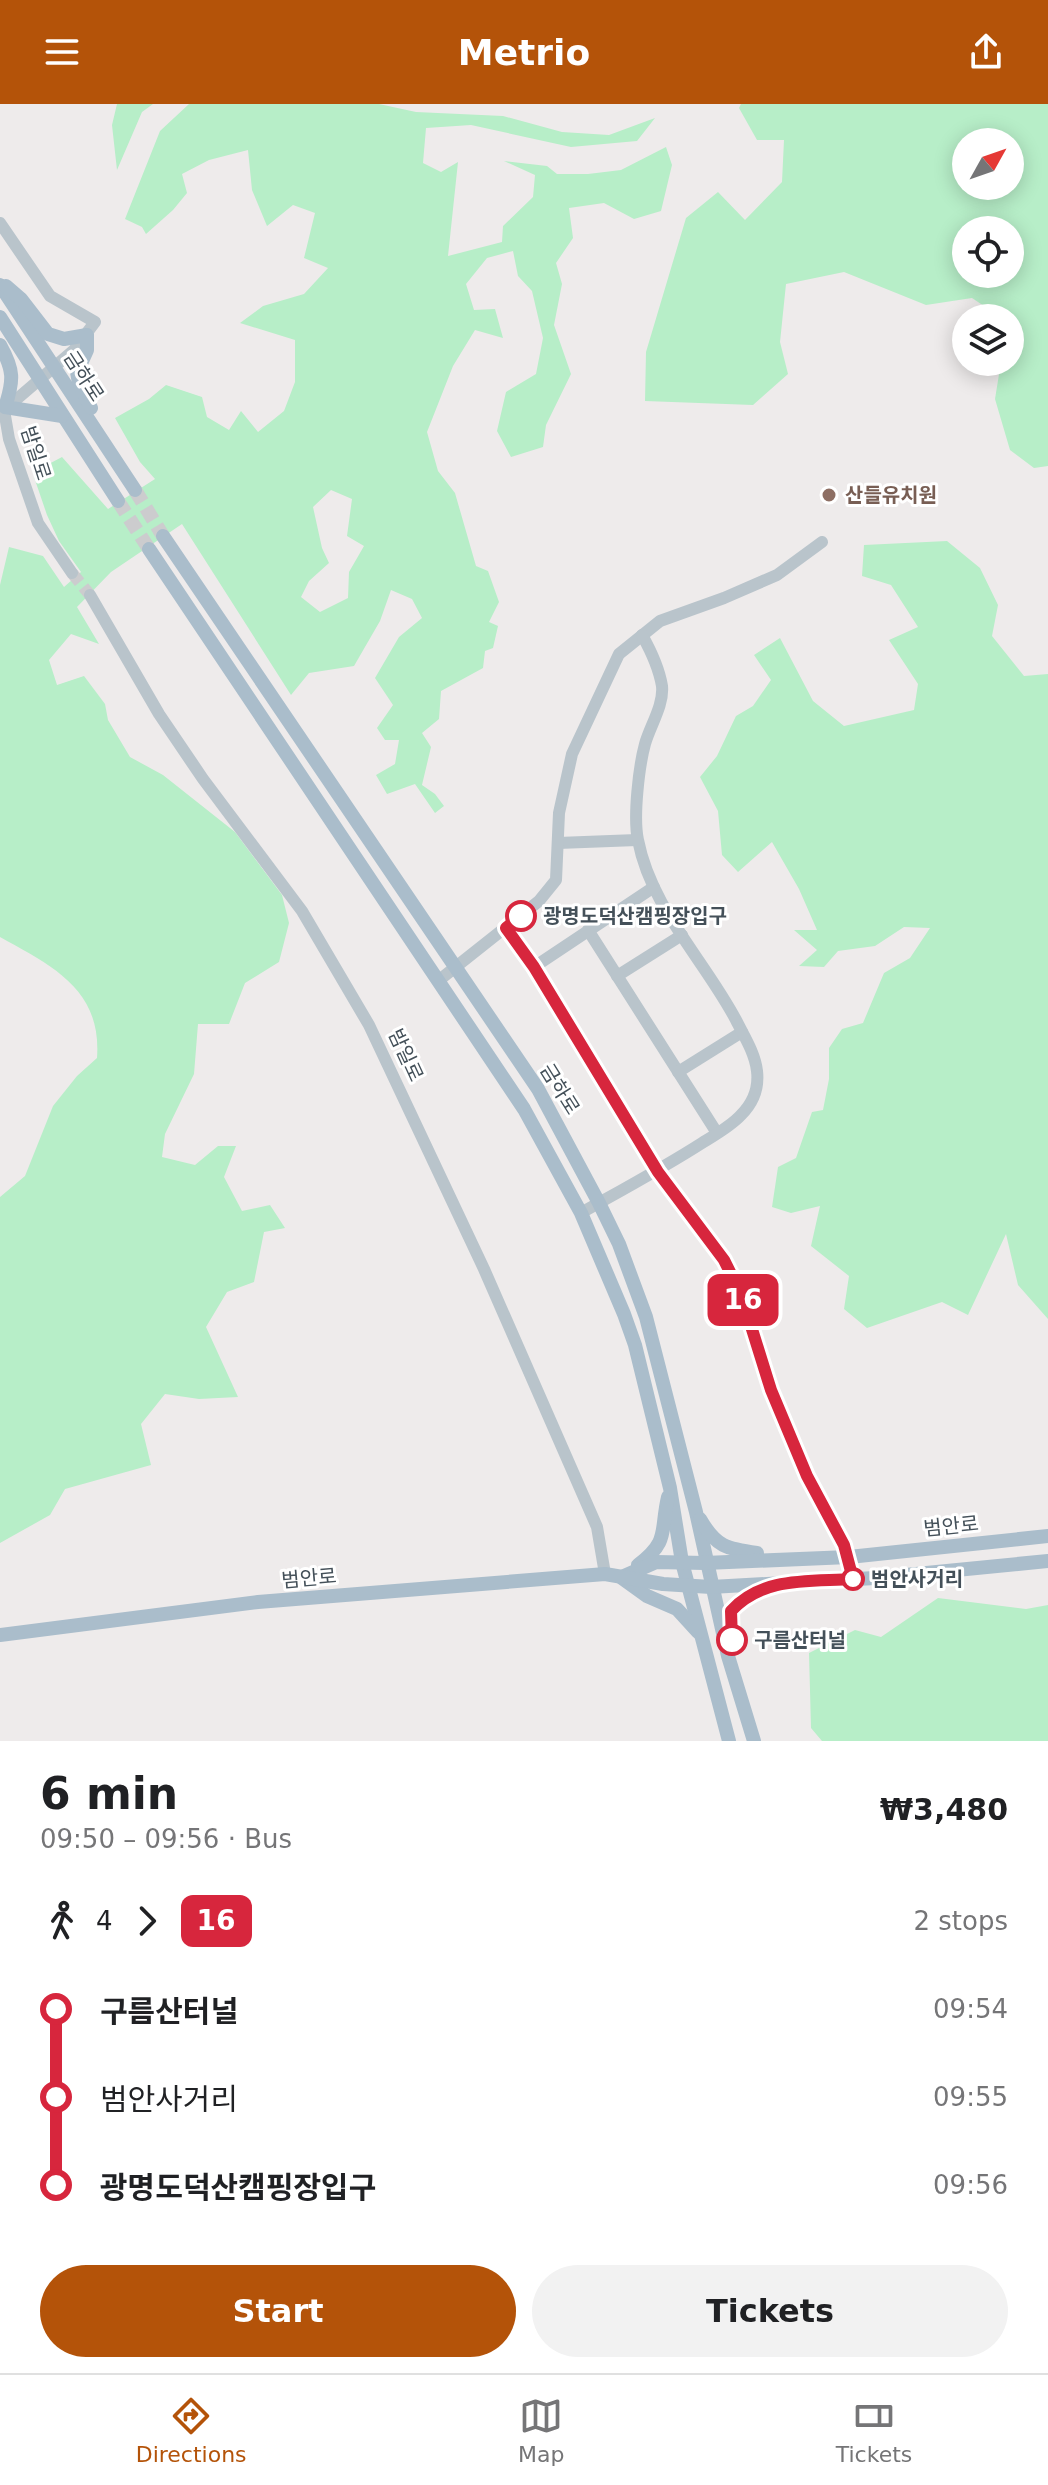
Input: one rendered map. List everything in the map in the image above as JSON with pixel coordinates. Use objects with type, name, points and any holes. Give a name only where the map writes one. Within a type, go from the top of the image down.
[{"type":"main road","points":[[0,283],[21,299],[48,334],[64,339],[87,335],[87,350],[78,366],[77,378],[106,446]]},
{"type":"main road","name":"금하로","points":[[0,283],[135,490]]},
{"type":"main road","name":"금하로","points":[[0,317],[118,501]]},
{"type":"main road","points":[[0,345],[12,375],[5,407],[62,416]]},
{"type":"main road","name":"금하로","points":[[163,536],[538,1089],[599,1203],[619,1244],[646,1317],[696,1512],[728,1656],[754,1741]]},
{"type":"main road","name":"금하로","points":[[149,549],[524,1109],[581,1213],[635,1345],[670,1488],[687,1584],[729,1741]]},
{"type":"main road","points":[[670,1488],[662,1520],[661,1541],[649,1556],[622,1577],[647,1596],[677,1609],[703,1639]]},
{"type":"main road","points":[[696,1512],[711,1536],[722,1545],[785,1558]]},
{"type":"main road","name":"범안로","points":[[622,1577],[656,1562],[849,1557],[1048,1536]]},
{"type":"main road","name":"범안로","points":[[0,1635],[258,1602],[605,1574],[663,1584],[711,1587],[853,1579],[1048,1561]]},
{"type":"main road","points":[[728,1656],[732,1640],[731,1611],[745,1597],[776,1583]]},
{"type":"street","points":[[0,223],[50,296],[95,322],[87,335]]},
{"type":"street","name":"밤일로","points":[[72,573],[38,523],[9,439],[4,414],[5,407],[74,350],[87,335]]},
{"type":"street","points":[[438,981],[539,901],[556,880],[559,813],[572,754],[619,654],[660,621],[777,575],[822,542]]},
{"type":"street","name":"밤일로","points":[[90,595],[159,714],[203,779],[302,911],[369,1025],[484,1269],[597,1527],[605,1574]]},
{"type":"street","points":[[581,1213],[658,1172],[741,1116],[753,1101],[756,1087],[754,1060],[742,1032],[654,887],[637,840],[636,811],[645,745],[662,688],[653,656],[642,635]]},
{"type":"street","points":[[558,843],[637,840]]},
{"type":"street","points":[[534,967],[654,887]]},
{"type":"street","points":[[506,928],[534,967],[658,1172],[724,1260],[741,1294],[771,1390],[807,1476],[849,1557],[853,1579]]},
{"type":"street","points":[[588,930],[717,1133]]},
{"type":"street","points":[[617,976],[682,935]]},
{"type":"street","points":[[678,1072],[742,1032]]},
{"type":"green space","points":[[117,104],[153,104],[142,112],[117,170],[112,125]]},
{"type":"green space","points":[[189,104],[379,104],[416,112],[503,116],[562,132],[609,135],[655,118],[637,141],[571,147],[471,125],[426,128],[423,163],[441,172],[458,162],[448,256],[502,242],[503,226],[533,197],[535,175],[504,161],[547,166],[557,174],[588,174],[621,170],[666,147],[672,165],[661,211],[634,219],[604,203],[569,208],[573,238],[556,263],[562,284],[554,325],[571,374],[546,425],[543,447],[511,457],[497,431],[506,392],[536,374],[543,338],[532,291],[518,276],[513,251],[487,258],[466,284],[474,310],[495,309],[503,338],[475,330],[453,366],[427,432],[438,471],[455,493],[476,566],[488,571],[499,602],[489,622],[498,626],[493,648],[485,651],[483,668],[441,691],[439,719],[422,733],[431,747],[422,785],[435,794],[444,806],[435,813],[415,784],[387,794],[376,775],[395,764],[399,740],[385,740],[377,728],[393,705],[375,678],[399,637],[422,618],[412,599],[391,590],[380,621],[354,666],[309,673],[291,695],[182,524],[111,572],[77,607],[99,644],[71,634],[49,660],[57,685],[84,676],[105,704],[108,720],[130,757],[163,775],[235,832],[282,895],[289,923],[279,962],[245,983],[229,1024],[198,1024],[194,1074],[165,1134],[162,1157],[195,1165],[218,1146],[236,1146],[224,1177],[242,1211],[270,1205],[285,1228],[264,1232],[254,1282],[227,1292],[206,1327],[238,1397],[199,1399],[165,1394],[141,1424],[151,1465],[65,1489],[50,1515],[0,1543],[0,1197],[25,1176],[53,1106],[77,1076],[97,1058],[91,1014],[70,982],[38,958],[0,937],[0,585],[9,547],[43,556],[64,587],[81,572],[59,541],[34,477],[45,466],[62,457],[108,509],[155,479],[140,462],[115,418],[149,399],[166,385],[202,397],[207,417],[229,430],[241,411],[258,432],[284,411],[295,382],[295,340],[240,323],[263,306],[304,294],[328,268],[304,258],[315,213],[293,205],[267,226],[252,190],[248,150],[209,160],[182,174],[187,193],[146,234],[142,227],[125,219],[160,131]],"holes":[[[331,490],[352,499],[347,536],[364,546],[349,572],[348,598],[320,612],[301,597],[309,581],[329,563],[322,548],[313,507]]]},
{"type":"green space","points":[[741,104],[1048,104],[1048,466],[1034,468],[1010,450],[995,399],[999,376],[1024,376],[1024,304],[981,304],[972,298],[926,305],[844,272],[786,284],[780,342],[788,374],[753,405],[645,401],[646,352],[686,218],[718,192],[745,220],[782,182],[784,140],[757,140],[739,108]]},
{"type":"green space","points":[[947,541],[980,568],[998,605],[992,636],[1024,676],[1048,674],[1048,1319],[1018,1285],[1006,1234],[968,1315],[942,1302],[867,1328],[844,1309],[849,1276],[811,1246],[820,1206],[791,1213],[772,1207],[778,1167],[796,1158],[812,1112],[823,1110],[829,1079],[829,1048],[842,1029],[863,1023],[884,973],[910,958],[930,928],[904,927],[875,946],[838,951],[824,967],[799,966],[817,950],[794,930],[817,930],[799,889],[772,842],[738,872],[722,855],[718,811],[700,777],[717,756],[736,716],[753,706],[771,680],[754,655],[780,638],[813,701],[844,726],[914,710],[918,684],[889,640],[918,627],[891,585],[862,576],[864,545]]},
{"type":"green space","points":[[938,1598],[1026,1609],[1048,1605],[1048,1741],[822,1741],[811,1728],[809,1653],[855,1630],[881,1637]]},
{"type":"tunnel","points":[[135,490],[163,536]]},
{"type":"tunnel","points":[[118,501],[149,549]]},
{"type":"tunnel","points":[[72,573],[90,595]]},
{"type":"bus line","name":"16","points":[[521,916],[506,928],[534,967],[658,1172],[724,1260],[741,1294],[771,1390],[807,1476],[849,1557],[853,1579],[776,1583],[745,1597],[731,1611],[732,1640]]},
{"type":"place","name":"산들유치원","points":[[829,495]]},
{"type":"place","name":"광명도덕산캠핑장입구","points":[[521,916]]},
{"type":"place","name":"범안사거리","points":[[853,1579]]},
{"type":"place","name":"구름산터널","points":[[732,1640]]}]
